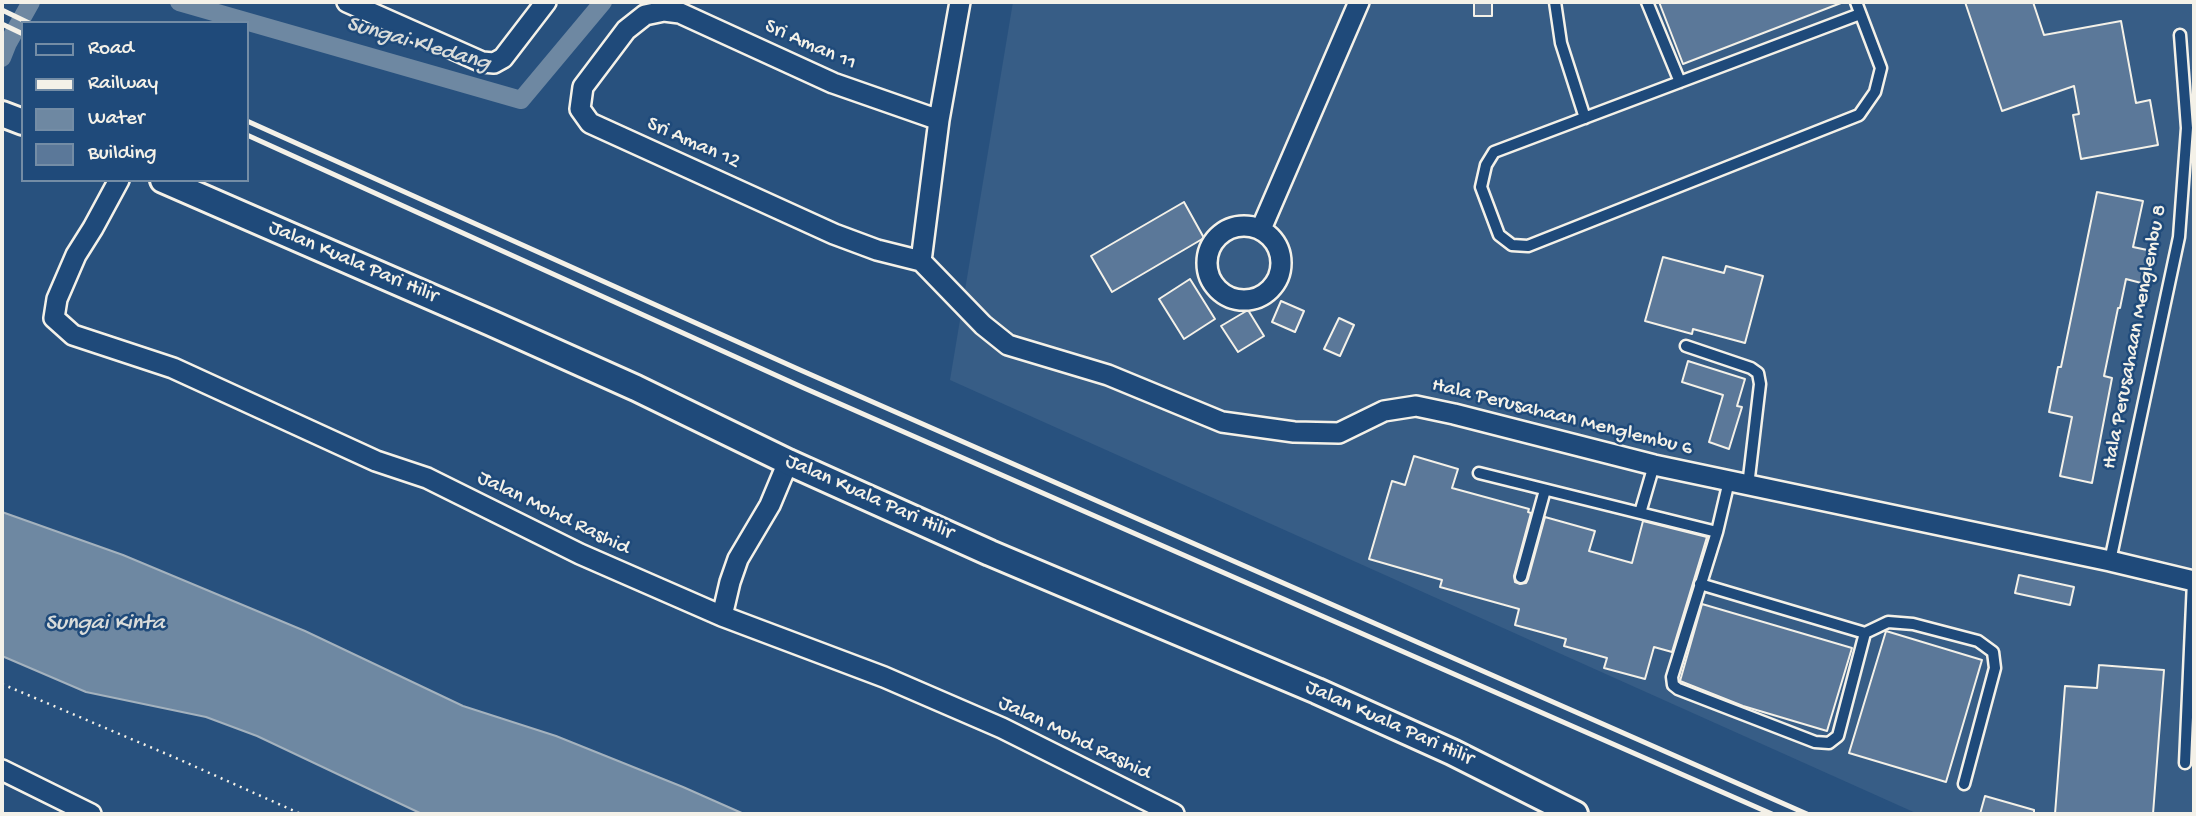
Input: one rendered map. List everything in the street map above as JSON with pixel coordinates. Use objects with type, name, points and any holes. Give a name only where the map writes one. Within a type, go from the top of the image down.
[{"type":"street","points":[[347,2],[482,62],[494,63],[503,58],[546,2]]},
{"type":"street","points":[[921,261],[939,120],[960,2]]},
{"type":"street","points":[[1261,229],[1359,2]]},
{"type":"street","name":"Sri Aman 11","points":[[664,11],[680,13],[833,83],[939,120]]},
{"type":"street","name":"Sri Aman 12","points":[[664,11],[645,15],[626,30],[583,87],[580,109],[590,123],[834,234],[877,250],[921,261]]},
{"type":"street","points":[[2,114],[21,121]]},
{"type":"street","name":"Jalan Mohd Rashid","points":[[118,182],[76,255],[57,299],[54,318],[73,335],[173,368],[376,461],[427,478],[580,554],[722,616],[884,677],[1002,728],[1174,814]]},
{"type":"street","name":"Jalan Kuala Pari Hilir","points":[[168,182],[503,328],[636,388],[788,462],[990,553],[1452,751],[1575,814]]},
{"type":"street","name":"Hala Perusahaan Menglembu 6","points":[[921,261],[983,325],[1008,345],[1108,375],[1222,422],[1294,432],[1339,433],[1384,411],[1416,406],[1654,465],[2194,581]]},
{"type":"street","points":[[722,616],[738,559],[770,505],[788,462]]},
{"type":"street","points":[[2,770],[91,814]]},
{"type":"lane","points":[[1555,2],[1561,43],[1585,118]]},
{"type":"lane","points":[[1647,2],[1680,82]]},
{"type":"lane","points":[[1856,2],[1881,68],[1875,92],[1859,115],[1528,247],[1512,245],[1499,235],[1481,187],[1486,165],[1494,152],[1860,14]]},
{"type":"lane","name":"Hala Perusahaan Menglembu 8","points":[[2110,561],[2179,237],[2187,128],[2180,35]]},
{"type":"lane","points":[[1686,346],[1751,368],[1758,373],[1760,384],[1748,486]]},
{"type":"lane","points":[[1640,513],[1654,465]]},
{"type":"lane","points":[[1479,473],[1717,532]]},
{"type":"lane","points":[[1729,481],[1717,532],[1672,677],[1672,685],[1815,742],[1829,743],[1838,736],[1865,633]]},
{"type":"lane","points":[[1521,577],[1545,490]]},
{"type":"lane","points":[[2185,763],[2194,581]]},
{"type":"lane","points":[[1700,584],[1865,633],[1888,622],[1913,624],[1978,641],[1993,653],[1995,667],[1964,784]]},
{"type":"path","points":[[2,684],[301,814]]},
{"type":"shaded area","points":[[1013,2],[2194,2],[2194,814],[1918,814],[950,380]]},
{"type":"water","name":"Sungai Kinta","points":[[2,512],[123,555],[305,631],[463,706],[556,736],[744,814],[422,814],[257,736],[206,717],[86,692],[2,656]]},
{"type":"building","points":[[1474,2],[1492,2],[1492,16],[1474,16]]},
{"type":"building","points":[[1659,2],[1840,2],[1841,3],[1683,64]]},
{"type":"building","points":[[1965,2],[2033,2],[2044,35],[2121,21],[2136,103],[2150,100],[2158,145],[2081,159],[2073,115],[2079,114],[2074,86],[2002,111]]},
{"type":"building","points":[[2097,192],[2143,201],[2133,247],[2152,251],[2145,284],[2126,279],[2118,308],[2104,376],[2112,378],[2092,483],[2060,476],[2072,417],[2049,412],[2058,367],[2061,367]]},
{"type":"building","points":[[1184,202],[1204,238],[1112,292],[1091,256]]},
{"type":"building","points":[[1663,257],[1724,273],[1726,266],[1763,276],[1745,343],[1693,329],[1692,334],[1645,321]]},
{"type":"building","points":[[1190,279],[1215,319],[1184,339],[1159,299]]},
{"type":"building","points":[[1281,301],[1304,311],[1295,332],[1272,322]]},
{"type":"building","points":[[1248,310],[1264,336],[1238,352],[1221,326]]},
{"type":"building","points":[[1339,318],[1354,325],[1340,356],[1324,349]]},
{"type":"building","points":[[1688,361],[1745,379],[1737,406],[1742,407],[1729,449],[1709,442],[1723,395],[1682,382]]},
{"type":"building","points":[[1414,456],[1458,469],[1452,488],[1529,509],[1528,512],[1531,513],[1514,576],[1515,582],[1520,584],[1526,583],[1528,579],[1545,517],[1595,531],[1589,551],[1632,563],[1643,521],[1707,537],[1672,652],[1654,647],[1645,679],[1604,668],[1607,658],[1564,646],[1566,639],[1515,625],[1519,609],[1440,587],[1442,580],[1369,559],[1392,481],[1405,485]]},
{"type":"building","points":[[2019,575],[2074,587],[2070,605],[2015,593]]},
{"type":"building","points":[[1702,604],[1852,648],[1827,731],[1743,706],[1680,681]]},
{"type":"building","points":[[1886,631],[1982,660],[1946,782],[1849,753]]},
{"type":"building","points":[[2099,665],[2164,670],[2153,814],[2055,814],[2065,686],[2097,688]]},
{"type":"building","points":[[1985,796],[2034,810],[2034,814],[1980,814]]},
{"type":"waterway","name":"Sungai Kledang","points":[[2,58],[31,2]]},
{"type":"waterway","name":"Sungai Kledang","points":[[179,2],[245,21]]},
{"type":"waterway","name":"Sungai Kledang","points":[[248,22],[521,100],[603,2]]},
{"type":"railway","points":[[2,10],[25,21]]},
{"type":"railway","points":[[2,24],[21,33]]},
{"type":"railway","points":[[248,121],[798,369],[1807,814]]},
{"type":"railway","points":[[248,135],[804,388],[1772,814]]}]
